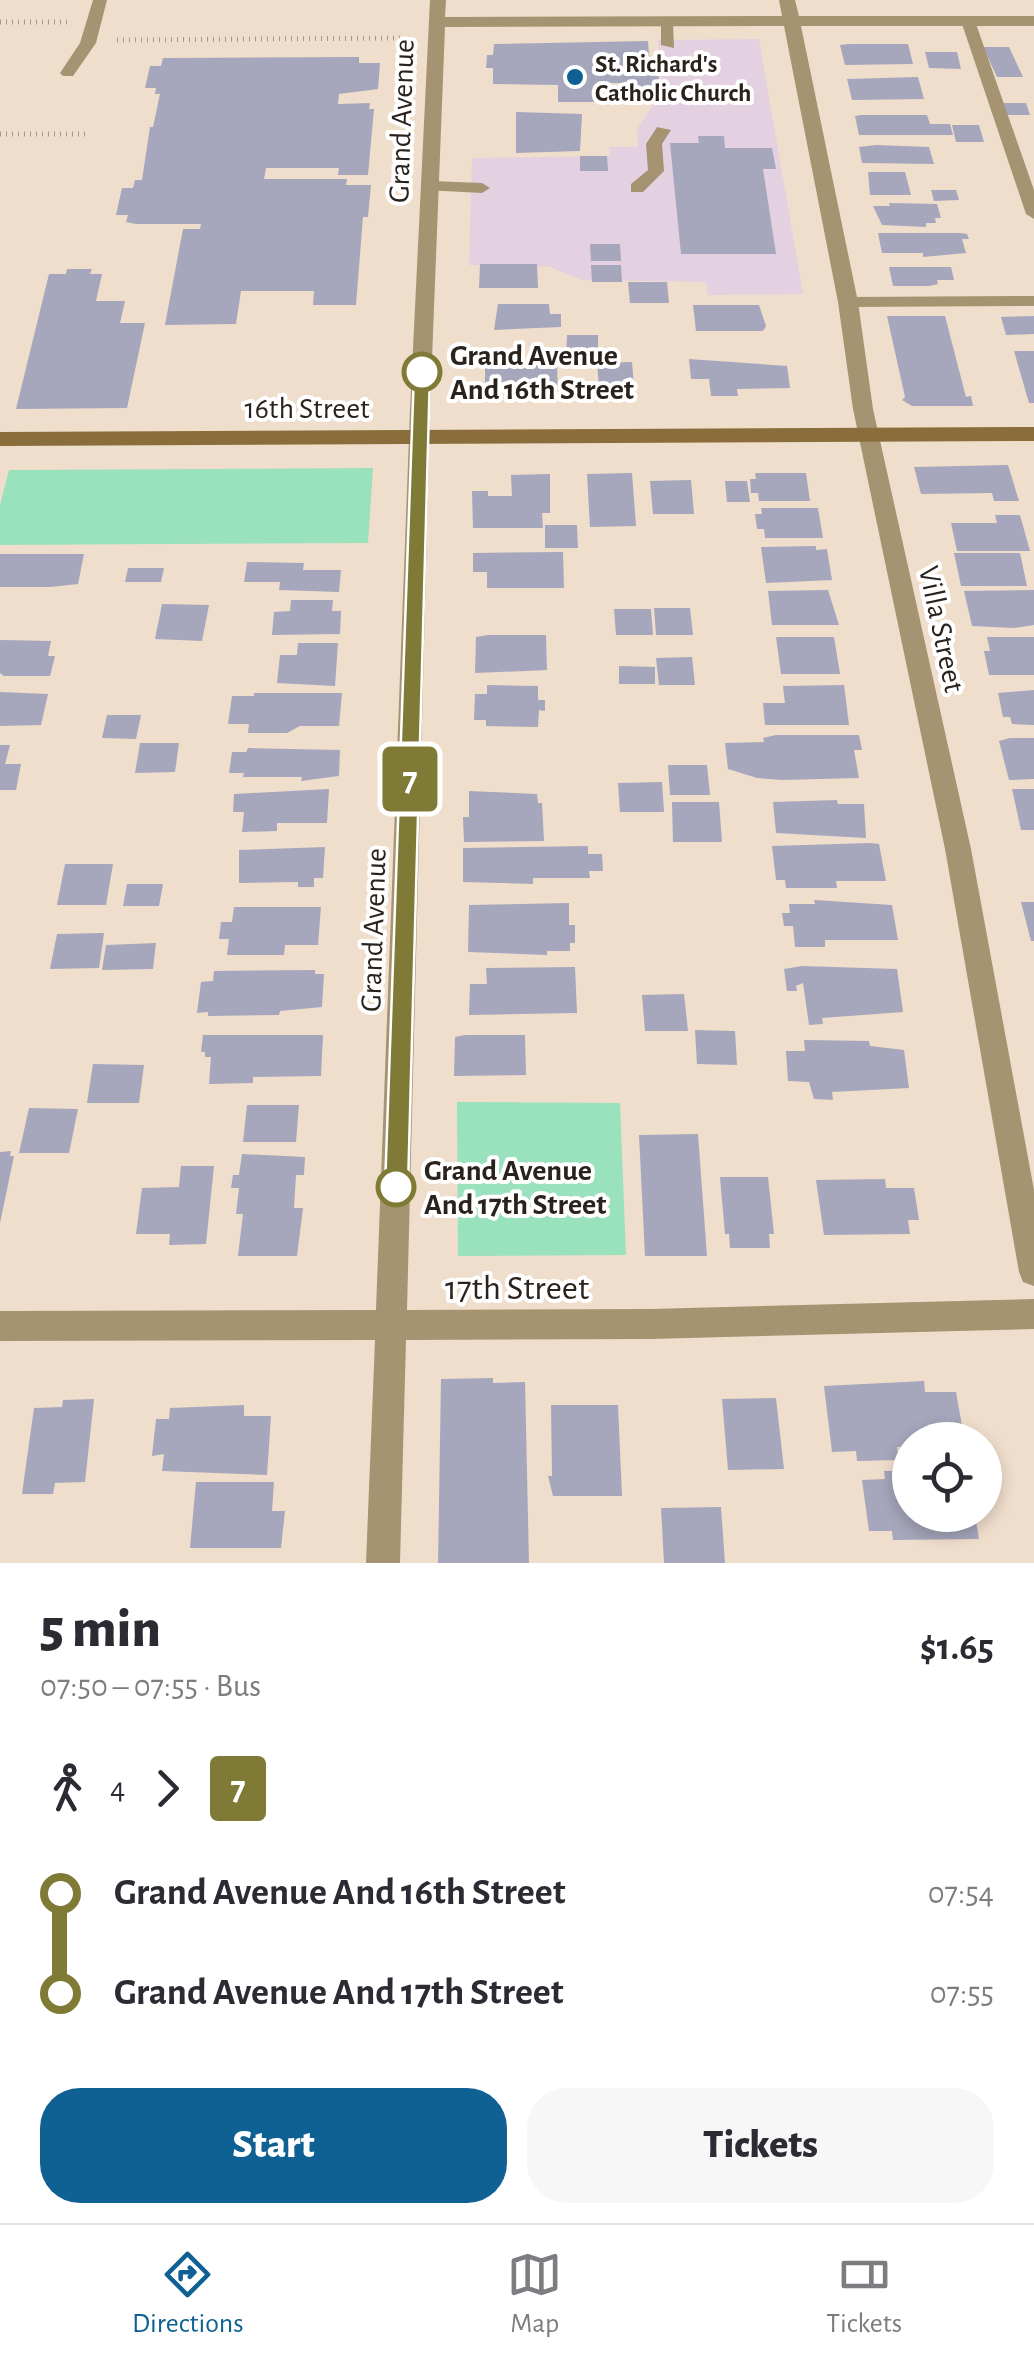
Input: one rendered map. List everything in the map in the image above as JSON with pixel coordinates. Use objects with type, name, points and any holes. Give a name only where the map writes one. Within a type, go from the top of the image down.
[{"type":"street","points":[[438,11],[666,22],[789,11],[1034,21]]},
{"type":"street","name":"Grand Avenue","points":[[383,1563],[438,11]]},
{"type":"street","name":"Villa Street","points":[[789,11],[848,302],[870,434],[958,849],[1034,1272]]},
{"type":"street","name":"16th Street","points":[[0,439],[1034,434]]},
{"type":"street","name":"17th Street","points":[[0,1326],[391,1326],[1034,1314]]},
{"type":"lane","points":[[68,72],[88,43],[100,0]]},
{"type":"lane","points":[[968,21],[1034,214]]},
{"type":"lane","points":[[666,22],[669,45]]},
{"type":"lane","points":[[637,188],[656,171],[654,144],[664,130]]},
{"type":"lane","points":[[431,186],[482,188]]},
{"type":"lane","points":[[848,302],[1034,301]]},
{"type":"path","points":[[0,22],[94,22]]},
{"type":"path","points":[[110,40],[401,38]]},
{"type":"path","points":[[0,134],[86,134]]},
{"type":"shaded area","points":[[759,39],[803,294],[708,295],[706,282],[581,280],[550,267],[469,265],[472,158],[610,156],[609,147],[638,147],[637,129],[658,97],[662,82],[658,40]]},
{"type":"green space","points":[[373,468],[368,543],[0,545],[0,505],[9,470]]},
{"type":"green space","points":[[457,1102],[620,1103],[626,1255],[458,1256]]},
{"type":"building","name":"St. Richard's Catholic Church","points":[[648,41],[649,55],[659,62],[659,96],[628,96],[627,83],[600,83],[600,88],[593,88],[594,102],[558,102],[558,85],[493,84],[493,68],[486,68],[487,55],[493,55],[494,44]]},
{"type":"building","points":[[908,44],[913,64],[845,65],[840,45]]},
{"type":"building","points":[[983,47],[1009,47],[1023,77],[997,77]]},
{"type":"building","points":[[925,52],[957,52],[961,69],[929,68]]},
{"type":"building","points":[[359,57],[359,63],[380,63],[378,89],[339,94],[338,104],[370,103],[369,109],[374,109],[368,175],[338,175],[339,168],[266,168],[264,179],[347,179],[346,185],[371,185],[368,217],[363,217],[356,305],[313,305],[314,291],[241,291],[236,324],[165,325],[183,229],[200,229],[201,224],[136,224],[126,222],[128,215],[116,215],[122,188],[133,188],[135,180],[142,180],[150,127],[160,94],[155,94],[156,88],[145,88],[150,66],[161,66],[163,58]]},
{"type":"building","points":[[918,77],[924,99],[852,100],[847,79]]},
{"type":"building","points":[[998,103],[1026,103],[1030,115],[1002,115]]},
{"type":"building","points":[[516,112],[582,114],[580,151],[516,153]]},
{"type":"building","points":[[927,115],[930,124],[950,124],[953,135],[859,135],[855,116]]},
{"type":"building","points":[[952,125],[979,125],[984,142],[956,142]]},
{"type":"building","points":[[698,136],[724,136],[725,148],[772,148],[776,169],[763,169],[776,254],[681,254],[670,143],[699,143]]},
{"type":"building","points":[[859,147],[929,147],[934,164],[862,163]]},
{"type":"building","points":[[580,156],[607,156],[608,171],[580,171]]},
{"type":"building","points":[[868,172],[905,172],[911,195],[870,195]]},
{"type":"building","points":[[931,190],[956,190],[959,200],[934,201]]},
{"type":"building","points":[[889,203],[937,204],[941,218],[935,218],[936,223],[926,223],[926,227],[882,225],[873,206],[890,206]]},
{"type":"building","points":[[878,233],[960,233],[967,234],[969,239],[962,239],[966,253],[923,257],[923,253],[882,253]]},
{"type":"building","points":[[590,244],[620,244],[621,261],[591,261]]},
{"type":"building","points":[[480,264],[537,264],[538,288],[479,288]]},
{"type":"building","points":[[591,265],[621,265],[622,282],[592,282]]},
{"type":"building","points":[[889,267],[951,267],[954,280],[937,280],[938,284],[929,286],[893,286]]},
{"type":"building","points":[[67,269],[92,269],[90,274],[102,274],[96,301],[125,301],[120,323],[145,323],[127,408],[16,409],[49,274],[66,274]]},
{"type":"building","points":[[628,282],[667,282],[669,303],[630,303]]},
{"type":"building","points":[[498,304],[549,304],[550,314],[561,314],[561,327],[494,330]]},
{"type":"building","points":[[693,305],[759,305],[766,326],[763,331],[696,331]]},
{"type":"building","points":[[887,316],[945,316],[966,397],[971,396],[973,406],[912,406],[902,400],[905,397]]},
{"type":"building","points":[[1034,316],[1034,334],[1006,335],[1001,317]]},
{"type":"building","points":[[567,335],[598,335],[598,358],[566,358]]},
{"type":"building","points":[[1014,351],[1034,351],[1034,403],[1029,403]]},
{"type":"building","points":[[689,359],[787,366],[790,388],[737,389],[738,396],[711,396],[709,379],[691,379]]},
{"type":"building","points":[[632,362],[634,387],[599,387],[597,363]]},
{"type":"building","points":[[557,363],[558,397],[526,397],[526,391],[489,389],[485,384],[485,366]]},
{"type":"building","points":[[1008,465],[1019,501],[994,501],[992,493],[921,494],[914,467]]},
{"type":"building","points":[[632,473],[636,526],[590,527],[587,474]]},
{"type":"building","points":[[755,473],[806,473],[810,501],[759,501],[758,493],[751,493],[750,479],[756,479]]},
{"type":"building","points":[[550,474],[550,513],[542,513],[543,528],[473,528],[472,491],[512,496],[511,475]]},
{"type":"building","points":[[691,480],[694,514],[653,514],[650,481]]},
{"type":"building","points":[[725,481],[747,481],[750,502],[727,502]]},
{"type":"building","points":[[761,508],[818,508],[823,538],[765,538],[764,529],[757,529],[755,514],[762,514]]},
{"type":"building","points":[[995,515],[1020,515],[1030,551],[957,551],[951,523],[997,523]]},
{"type":"building","points":[[545,525],[577,525],[578,548],[545,548]]},
{"type":"building","points":[[816,546],[816,550],[827,549],[832,580],[766,583],[761,547]]},
{"type":"building","points":[[563,552],[564,588],[487,588],[487,572],[473,572],[473,553]]},
{"type":"building","points":[[954,553],[1020,553],[1027,586],[961,586]]},
{"type":"building","points":[[0,554],[84,554],[78,584],[0,587]]},
{"type":"building","points":[[247,562],[304,563],[303,570],[341,570],[339,592],[279,590],[280,582],[244,582]]},
{"type":"building","points":[[128,568],[164,568],[161,582],[125,582]]},
{"type":"building","points":[[828,590],[839,625],[772,625],[768,591]]},
{"type":"building","points":[[1034,590],[1034,625],[972,626],[964,591]]},
{"type":"building","points":[[291,600],[333,600],[332,611],[341,611],[340,634],[272,635],[274,612],[290,611]]},
{"type":"building","points":[[162,604],[209,605],[202,641],[155,639]]},
{"type":"building","points":[[654,608],[690,608],[693,635],[656,635]]},
{"type":"building","points":[[614,609],[651,609],[653,635],[616,635]]},
{"type":"building","points":[[546,635],[547,670],[475,673],[476,637]]},
{"type":"building","points":[[776,637],[834,637],[840,674],[781,674]]},
{"type":"building","points":[[987,637],[1034,637],[1034,675],[989,675],[984,651],[990,651]]},
{"type":"building","points":[[0,640],[51,641],[48,656],[55,656],[50,676],[4,676],[0,673]]},
{"type":"building","points":[[298,643],[338,643],[335,686],[277,683],[280,655],[297,655]]},
{"type":"building","points":[[692,657],[695,685],[659,685],[656,658]]},
{"type":"building","points":[[619,666],[655,667],[655,684],[619,684]]},
{"type":"building","points":[[487,685],[538,686],[538,700],[545,700],[545,711],[539,710],[538,727],[486,726],[486,720],[474,720],[475,694],[487,694]]},
{"type":"building","points":[[844,685],[849,725],[765,725],[763,703],[785,703],[783,686]]},
{"type":"building","points":[[1034,690],[1034,725],[1012,724],[1010,717],[1003,717],[998,693]]},
{"type":"building","points":[[0,692],[48,694],[41,725],[0,726]]},
{"type":"building","points":[[342,693],[339,726],[248,733],[249,724],[228,724],[232,696]]},
{"type":"building","points":[[107,715],[141,715],[136,739],[102,738]]},
{"type":"building","points":[[859,735],[862,750],[854,750],[859,778],[782,780],[757,778],[728,769],[725,743],[764,742],[763,738]]},
{"type":"building","points":[[1034,738],[1034,779],[1009,780],[999,741]]},
{"type":"building","points":[[140,743],[179,743],[175,772],[135,773]]},
{"type":"building","points":[[0,745],[10,745],[5,764],[21,764],[16,790],[0,790]]},
{"type":"building","points":[[248,748],[340,750],[339,776],[301,781],[302,777],[243,777],[244,773],[229,773],[232,752],[246,752]]},
{"type":"building","points":[[668,765],[707,765],[710,795],[670,795]]},
{"type":"building","points":[[662,782],[664,812],[620,812],[618,783]]},
{"type":"building","points":[[329,789],[327,823],[277,823],[277,831],[242,832],[244,812],[233,812],[234,794]]},
{"type":"building","points":[[1012,789],[1034,789],[1034,830],[1021,830]]},
{"type":"building","points":[[469,791],[537,794],[538,803],[542,803],[544,841],[464,842],[463,817],[469,817]]},
{"type":"building","points":[[837,800],[838,804],[864,804],[866,838],[776,833],[773,802]]},
{"type":"building","points":[[672,802],[719,802],[722,842],[673,842]]},
{"type":"building","points":[[879,844],[886,881],[836,881],[837,888],[786,888],[785,880],[776,880],[772,846]]},
{"type":"building","points":[[588,846],[588,854],[602,854],[603,871],[589,871],[590,878],[533,878],[533,884],[463,882],[463,848]]},
{"type":"building","points":[[325,847],[323,878],[314,878],[314,887],[298,887],[298,882],[239,883],[239,850]]},
{"type":"building","points":[[65,864],[113,864],[106,905],[57,905]]},
{"type":"building","points":[[127,884],[163,884],[159,906],[123,906]]},
{"type":"building","points":[[814,900],[892,905],[898,940],[825,940],[825,947],[795,947],[793,926],[784,926],[782,913],[790,913],[789,904],[815,904]]},
{"type":"building","points":[[1021,902],[1034,902],[1034,941],[1031,941]]},
{"type":"building","points":[[569,903],[569,925],[575,925],[575,943],[570,943],[570,951],[547,951],[547,955],[468,952],[469,905]]},
{"type":"building","points":[[234,907],[321,907],[318,945],[285,945],[284,955],[227,955],[229,939],[219,939],[221,922],[232,922]]},
{"type":"building","points":[[104,933],[99,968],[50,969],[57,934]]},
{"type":"building","points":[[156,943],[153,969],[102,970],[106,945]]},
{"type":"building","points":[[575,967],[577,1013],[469,1015],[470,984],[487,984],[486,968]]},
{"type":"building","points":[[784,969],[897,969],[903,1012],[822,1018],[823,1024],[809,1025],[803,983],[796,986],[797,991],[787,991]]},
{"type":"building","points":[[315,970],[315,974],[324,974],[322,1007],[280,1011],[279,1015],[197,1013],[201,982],[213,981],[214,971]]},
{"type":"building","points":[[684,994],[688,1031],[645,1031],[642,995]]},
{"type":"building","points":[[695,1030],[735,1031],[737,1065],[697,1064]]},
{"type":"building","points":[[203,1035],[323,1035],[321,1076],[253,1077],[253,1083],[209,1084],[211,1057],[201,1052]]},
{"type":"building","points":[[525,1035],[526,1075],[454,1076],[455,1037]]},
{"type":"building","points":[[804,1040],[869,1041],[870,1046],[904,1050],[909,1088],[832,1092],[833,1100],[814,1099],[809,1082],[788,1081],[786,1051],[805,1051]]},
{"type":"building","points":[[93,1064],[144,1065],[139,1103],[87,1103]]},
{"type":"building","points":[[247,1105],[299,1105],[296,1142],[243,1142]]},
{"type":"building","points":[[29,1108],[78,1109],[69,1153],[19,1153]]},
{"type":"building","points":[[698,1134],[707,1256],[645,1256],[639,1135]]},
{"type":"building","points":[[11,1151],[10,1156],[14,1156],[0,1223],[0,1152]]},
{"type":"building","points":[[242,1154],[305,1157],[304,1175],[296,1175],[294,1208],[303,1208],[297,1256],[238,1256],[243,1214],[236,1214],[239,1188],[231,1188],[233,1175],[239,1175]]},
{"type":"building","points":[[181,1166],[214,1166],[206,1244],[169,1245],[170,1234],[136,1234],[142,1188],[179,1187]]},
{"type":"building","points":[[720,1177],[768,1177],[774,1234],[769,1234],[770,1248],[730,1248]]},
{"type":"building","points":[[885,1179],[886,1188],[914,1188],[919,1220],[908,1220],[910,1234],[824,1235],[816,1180]]},
{"type":"building","points":[[493,1378],[493,1383],[525,1382],[529,1563],[438,1563],[441,1379]]},
{"type":"building","points":[[924,1381],[925,1392],[956,1392],[961,1422],[892,1422],[892,1460],[857,1461],[856,1451],[832,1452],[824,1386]]},
{"type":"building","points":[[776,1398],[784,1469],[728,1470],[722,1399]]},
{"type":"building","points":[[94,1399],[85,1482],[55,1483],[53,1494],[22,1494],[34,1408],[62,1407],[63,1400]]},
{"type":"building","points":[[244,1405],[244,1416],[271,1416],[267,1475],[162,1471],[164,1454],[152,1456],[156,1419],[169,1419],[170,1408]]},
{"type":"building","points":[[551,1405],[618,1405],[622,1496],[553,1496],[548,1476],[552,1476]]},
{"type":"building","points":[[884,1471],[892,1471],[892,1531],[869,1531],[862,1480],[885,1479]]},
{"type":"building","points":[[196,1482],[274,1482],[272,1511],[285,1511],[281,1548],[190,1548]]},
{"type":"building","points":[[721,1507],[725,1563],[664,1563],[661,1508]]},
{"type":"building","points":[[892,1532],[978,1532],[979,1539],[893,1540]]},
{"type":"bus line","name":"7","points":[[396,1187],[422,372]]},
{"type":"place","name":"St. Richard's Catholic Church","points":[[575,77]]},
{"type":"place","name":"Grand Avenue And 16th Street","points":[[422,372]]},
{"type":"place","name":"Grand Avenue And 17th Street","points":[[396,1187]]}]
